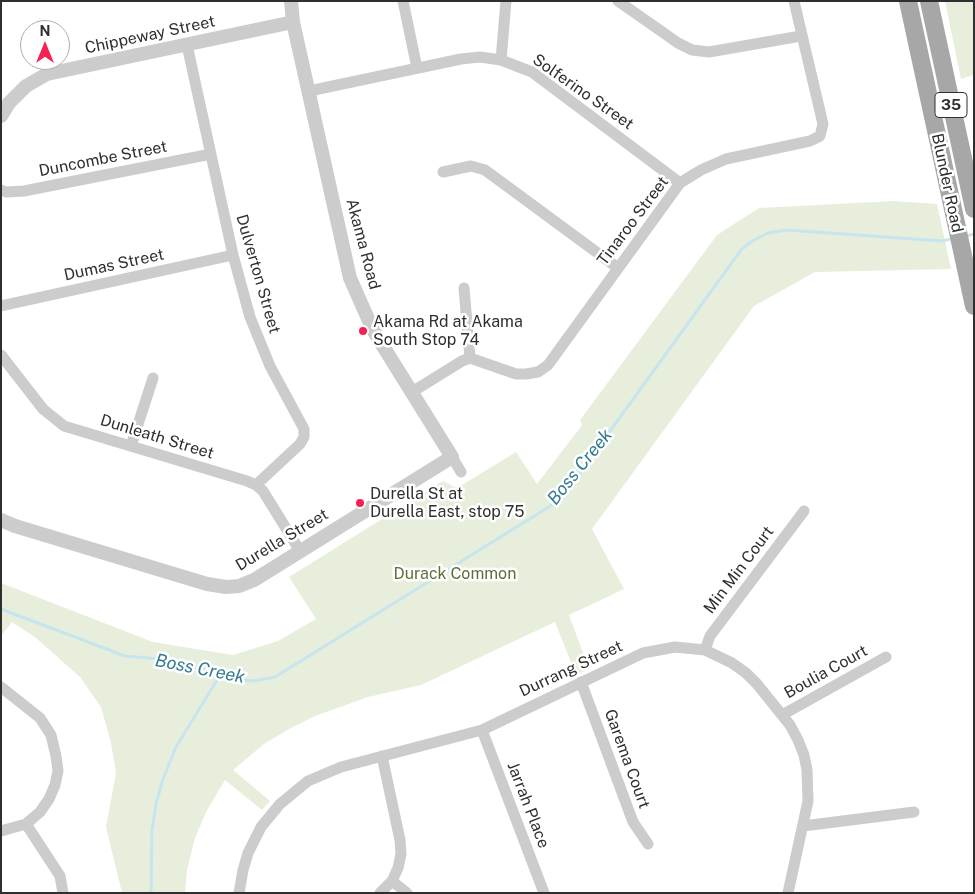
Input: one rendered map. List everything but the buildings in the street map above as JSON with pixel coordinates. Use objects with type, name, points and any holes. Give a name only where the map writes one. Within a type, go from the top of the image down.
[{"type":"main road","name":"Blunder Road","points":[[908,1],[974,306]]},
{"type":"main road","name":"Blunder Road","points":[[929,1],[974,209]]},
{"type":"street","name":"Akama Road","points":[[292,1],[293,22],[350,278],[373,330],[461,472]]},
{"type":"street","points":[[403,1],[417,68]]},
{"type":"street","points":[[501,60],[506,1]]},
{"type":"street","points":[[618,1],[678,44],[692,50],[709,52],[801,36]]},
{"type":"street","name":"Tinaroo Street","points":[[470,358],[516,374],[538,372],[548,365],[680,183],[701,170],[726,160],[810,142],[820,136],[823,124],[794,1]]},
{"type":"street","name":"Chippeway Street","points":[[1,116],[9,103],[26,86],[47,74],[293,22]]},
{"type":"street","name":"Dulverton Street","points":[[187,45],[233,255],[250,316],[274,374],[304,429],[304,437],[300,444],[256,485]]},
{"type":"street","name":"Solferino Street","points":[[309,91],[461,58],[480,57],[501,60],[532,72],[680,183]]},
{"type":"street","name":"Duncombe Street","points":[[1,190],[6,192],[24,192],[211,154]]},
{"type":"street","points":[[443,172],[471,166],[485,170],[618,268]]},
{"type":"street","name":"Dumas Street","points":[[1,306],[233,255]]},
{"type":"street","points":[[412,392],[470,358],[464,288]]},
{"type":"street","name":"Dunleath Street","points":[[1,354],[43,409],[64,426],[256,485]]},
{"type":"street","points":[[131,446],[153,378]]},
{"type":"street","name":"Durella Street","points":[[1,520],[15,526],[207,584],[226,587],[239,586],[254,580],[452,457]]},
{"type":"street","points":[[256,485],[263,491],[300,551]]},
{"type":"street","name":"Min Min Court","points":[[704,650],[710,636],[804,511]]},
{"type":"street","name":"Durrang Street","points":[[240,893],[243,870],[248,853],[261,827],[280,804],[295,791],[323,774],[341,767],[482,730],[643,653],[675,647],[704,650],[732,663],[746,673],[790,725],[798,740],[807,770],[808,801],[788,893]]},
{"type":"street","name":"Boulia Court","points":[[782,716],[886,657]]},
{"type":"street","name":"Garema Court","points":[[581,682],[634,822],[648,844]]},
{"type":"street","points":[[1,687],[40,718],[51,735],[58,771],[49,799],[40,812],[26,824],[1,831]]},
{"type":"street","name":"Jarrah Place","points":[[482,730],[544,893]]},
{"type":"street","points":[[380,893],[392,882],[398,868],[400,854],[400,840],[382,756]]},
{"type":"street","points":[[803,826],[914,812]]},
{"type":"street","points":[[26,824],[60,876],[63,893]]},
{"type":"street","points":[[392,882],[407,893]]},
{"type":"green space","points":[[945,1],[974,1],[974,75],[961,79]]},
{"type":"green space","name":"Durack Common","points":[[894,201],[937,204],[951,269],[815,272],[754,306],[592,529],[624,589],[569,615],[589,669],[576,675],[555,622],[421,685],[368,697],[315,716],[264,744],[233,770],[270,801],[262,810],[225,780],[206,812],[195,838],[187,870],[185,893],[122,893],[106,827],[116,773],[111,743],[101,707],[80,677],[36,638],[12,622],[1,636],[1,583],[153,642],[233,655],[278,641],[316,619],[289,577],[443,481],[457,488],[516,452],[537,484],[582,425],[580,420],[717,235],[759,208]]},
{"type":"waterway","name":"Boss Creek","points":[[1,609],[125,656],[172,660],[243,680],[254,681],[275,677],[552,505],[568,489],[741,250],[752,241],[768,233],[787,230],[942,241],[955,238]]},
{"type":"waterway","name":"Boss Creek","points":[[966,236],[974,234]]},
{"type":"waterway","points":[[151,893],[152,830],[156,804],[163,779],[176,747],[220,675]]},
{"type":"place","name":"Akama Rd at Akama South Stop 74","points":[[363,331]]},
{"type":"place","name":"Durella St at Durella East, stop 75","points":[[360,503]]}]
